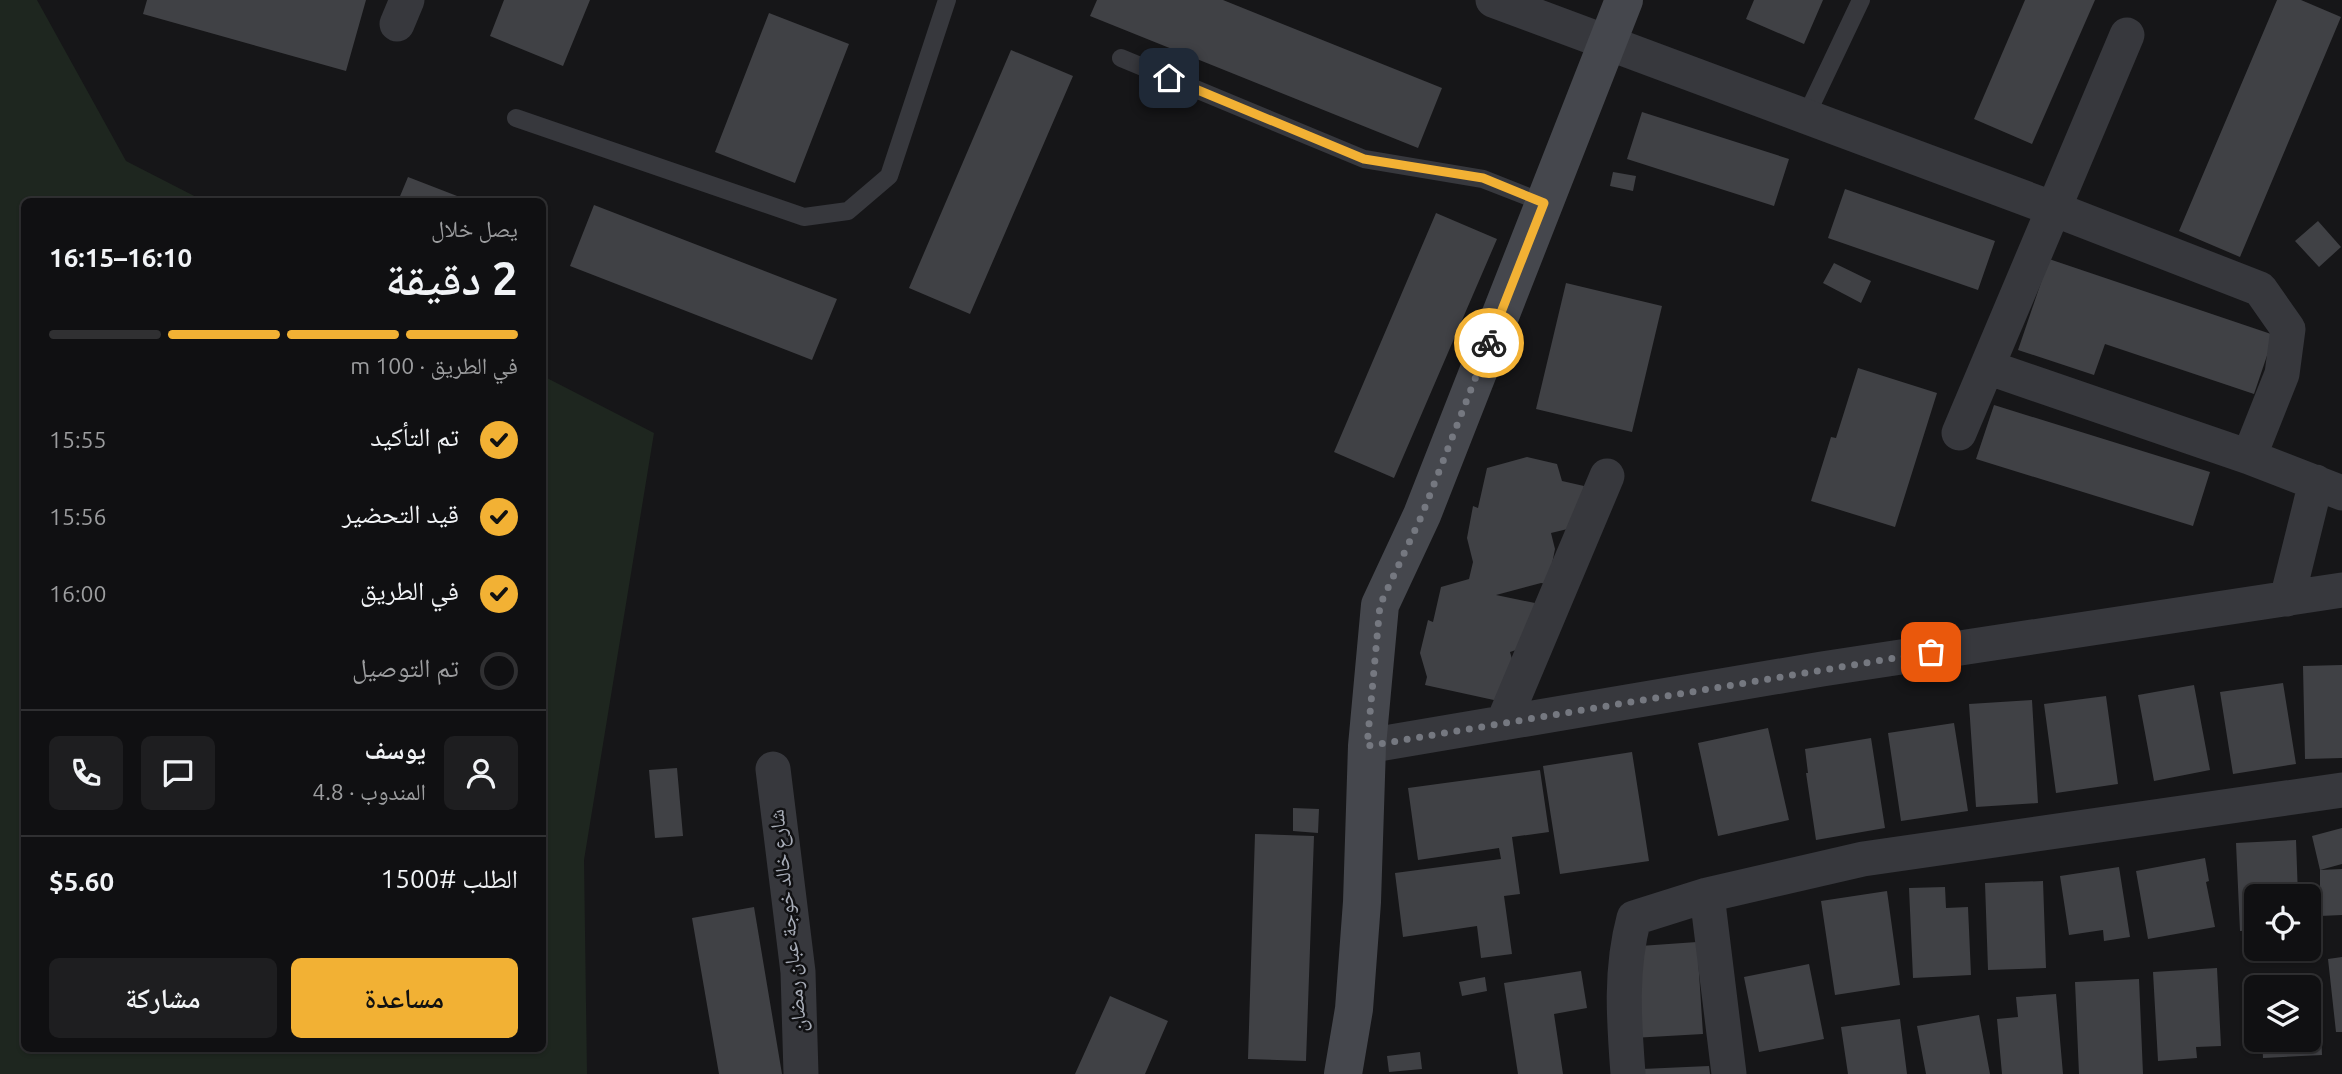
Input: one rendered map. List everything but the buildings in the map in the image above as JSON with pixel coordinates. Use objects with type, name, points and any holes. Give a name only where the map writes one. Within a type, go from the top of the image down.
[{"type":"street","points":[[1493,0],[2054,209],[2260,289],[2288,329],[2282,374],[2249,457]]},
{"type":"street","points":[[1342,1074],[1354,1009],[1361,915],[1367,746],[1380,605],[1422,515],[1625,0]]},
{"type":"street","points":[[1959,433],[2127,35]]},
{"type":"street","points":[[1987,367],[2329,487],[2287,599]]},
{"type":"street","points":[[1503,723],[1607,476]]},
{"type":"street","points":[[1367,746],[1822,669],[2342,590]]},
{"type":"street","name":"شارع خالد خوجة عبان رمضان","points":[[773,769],[798,972],[801,1074]]},
{"type":"street","points":[[1628,1074],[1622,1004],[1626,946],[1634,918],[1707,895],[1863,859],[2342,790]]},
{"type":"street","points":[[1707,895],[1729,1074]]},
{"type":"lane","points":[[1806,116],[1861,0]]},
{"type":"lane","points":[[516,118],[804,217],[848,211],[889,176],[944,1]]},
{"type":"lane","points":[[1121,58],[1364,159],[1483,178],[1544,203]]},
{"type":"shaded area","points":[[0,0],[37,0],[126,161],[198,198],[21,198],[21,1052],[546,1052],[546,378],[654,433],[584,860],[587,1074],[0,1074]]},
{"type":"way so far","points":[[1489,343],[1422,515],[1380,605],[1367,746],[1931,652]]},
{"type":"route","points":[[1169,78],[1364,159],[1483,178],[1544,203],[1489,343]]}]
